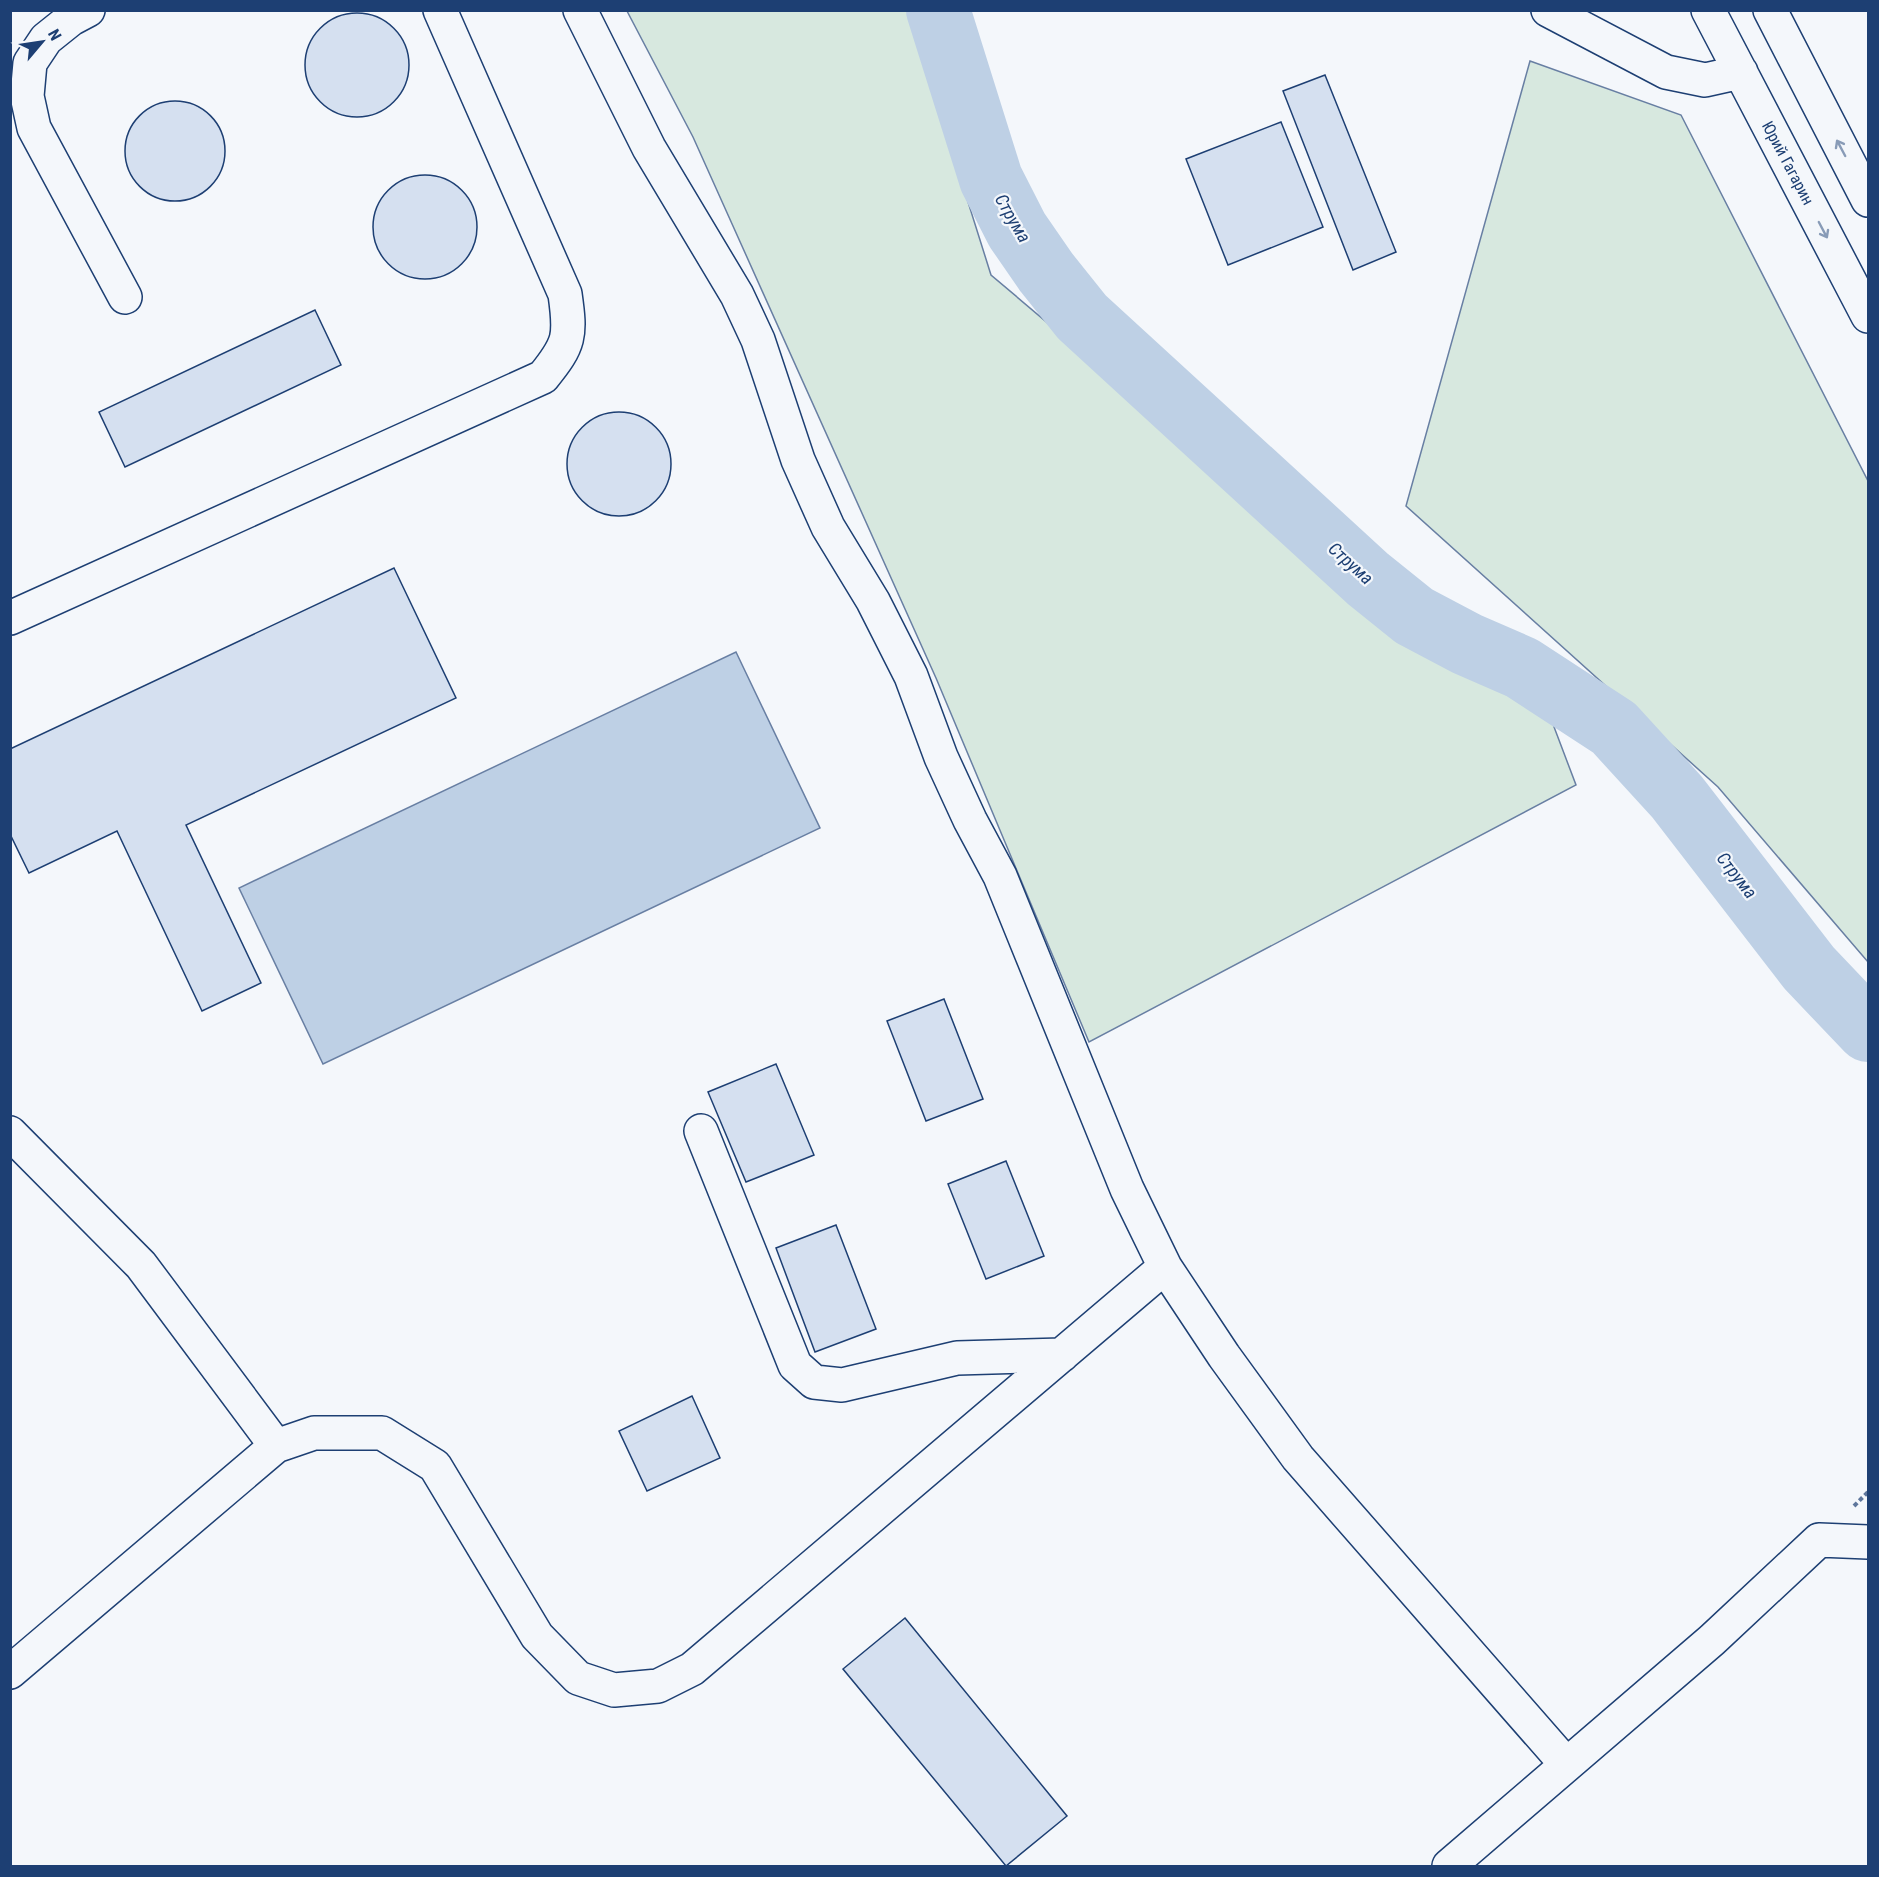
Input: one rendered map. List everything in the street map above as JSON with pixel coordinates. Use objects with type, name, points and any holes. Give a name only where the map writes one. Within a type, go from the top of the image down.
[{"type":"street","points":[[88,10],[71,19],[46,39],[30,63],[27,96],[34,128],[125,297]]},
{"type":"street","points":[[10,618],[543,377],[561,355],[570,329],[565,294],[440,10]]},
{"type":"street","points":[[580,10],[649,147],[746,313],[758,340],[798,460],[828,527],[873,601],[911,676],[941,757],[970,820],[1000,876],[1127,1189],[1165,1267],[1224,1356],[1298,1458],[1566,1764]]},
{"type":"street","points":[[1548,10],[1666,72],[1706,80],[1741,72]]},
{"type":"street","name":"Юрий Гагарин","points":[[1708,10],[1869,316]]},
{"type":"street","points":[[1770,10],[1869,200]]},
{"type":"street","points":[[701,1131],[795,1365],[814,1382],[842,1385],[957,1358],[1062,1355]]},
{"type":"street","points":[[10,1133],[141,1265],[276,1446]]},
{"type":"street","points":[[10,1672],[276,1446],[314,1432],[382,1434],[435,1466],[537,1636],[578,1678],[614,1690],[658,1686],[692,1669],[1165,1267]]},
{"type":"street","points":[[1449,1866],[1712,1640],[1819,1540],[1869,1542]]},
{"type":"shaded area","points":[[627,11],[908,11],[991,275],[1433,649],[1548,711],[1576,785],[1089,1042],[936,678],[693,137]]},
{"type":"shaded area","points":[[1530,61],[1681,115],[1868,481],[1868,962],[1718,787],[1406,506]]},
{"type":"water","points":[[736,652],[820,828],[323,1064],[239,888]]},
{"type":"building","points":[[357,13],[377,17],[394,28],[405,45],[409,65],[405,85],[394,102],[377,113],[357,117],[337,113],[320,102],[309,85],[305,65],[309,45],[320,28],[337,17]]},
{"type":"building","points":[[1325,75],[1396,252],[1353,270],[1283,91]]},
{"type":"building","points":[[175,101],[194,105],[211,115],[221,132],[225,151],[221,170],[211,187],[194,197],[175,201],[156,197],[139,187],[129,170],[125,151],[129,132],[139,115],[156,105]]},
{"type":"building","points":[[1281,122],[1323,227],[1228,265],[1186,159]]},
{"type":"building","points":[[425,175],[445,179],[462,190],[473,207],[477,227],[473,247],[462,264],[445,275],[425,279],[405,275],[388,264],[377,247],[373,227],[377,207],[388,190],[405,179]]},
{"type":"building","points":[[315,310],[341,365],[125,467],[99,412]]},
{"type":"building","points":[[619,412],[639,416],[648,421],[662,435],[667,444],[671,464],[667,484],[662,493],[648,507],[639,512],[619,516],[599,512],[590,507],[576,493],[571,484],[567,464],[571,444],[576,435],[590,421],[599,416]]},
{"type":"building","points":[[394,568],[456,698],[186,825],[261,983],[202,1011],[117,831],[29,873],[10,834],[10,749]]},
{"type":"building","points":[[944,999],[983,1099],[926,1121],[887,1021]]},
{"type":"building","points":[[776,1064],[814,1155],[746,1182],[708,1092]]},
{"type":"building","points":[[1006,1161],[1044,1256],[986,1279],[948,1184]]},
{"type":"building","points":[[836,1225],[876,1329],[815,1352],[776,1248]]},
{"type":"building","points":[[692,1396],[720,1458],[647,1491],[619,1431]]},
{"type":"building","points":[[905,1618],[1067,1816],[1006,1866],[843,1669]]},
{"type":"waterway","name":"Струма","points":[[938,10],[991,179],[1017,230],[1046,272],[1082,317],[1368,579],[1414,616],[1467,644],[1522,668],[1614,728],[1677,797],[1809,968],[1868,1030]]}]
